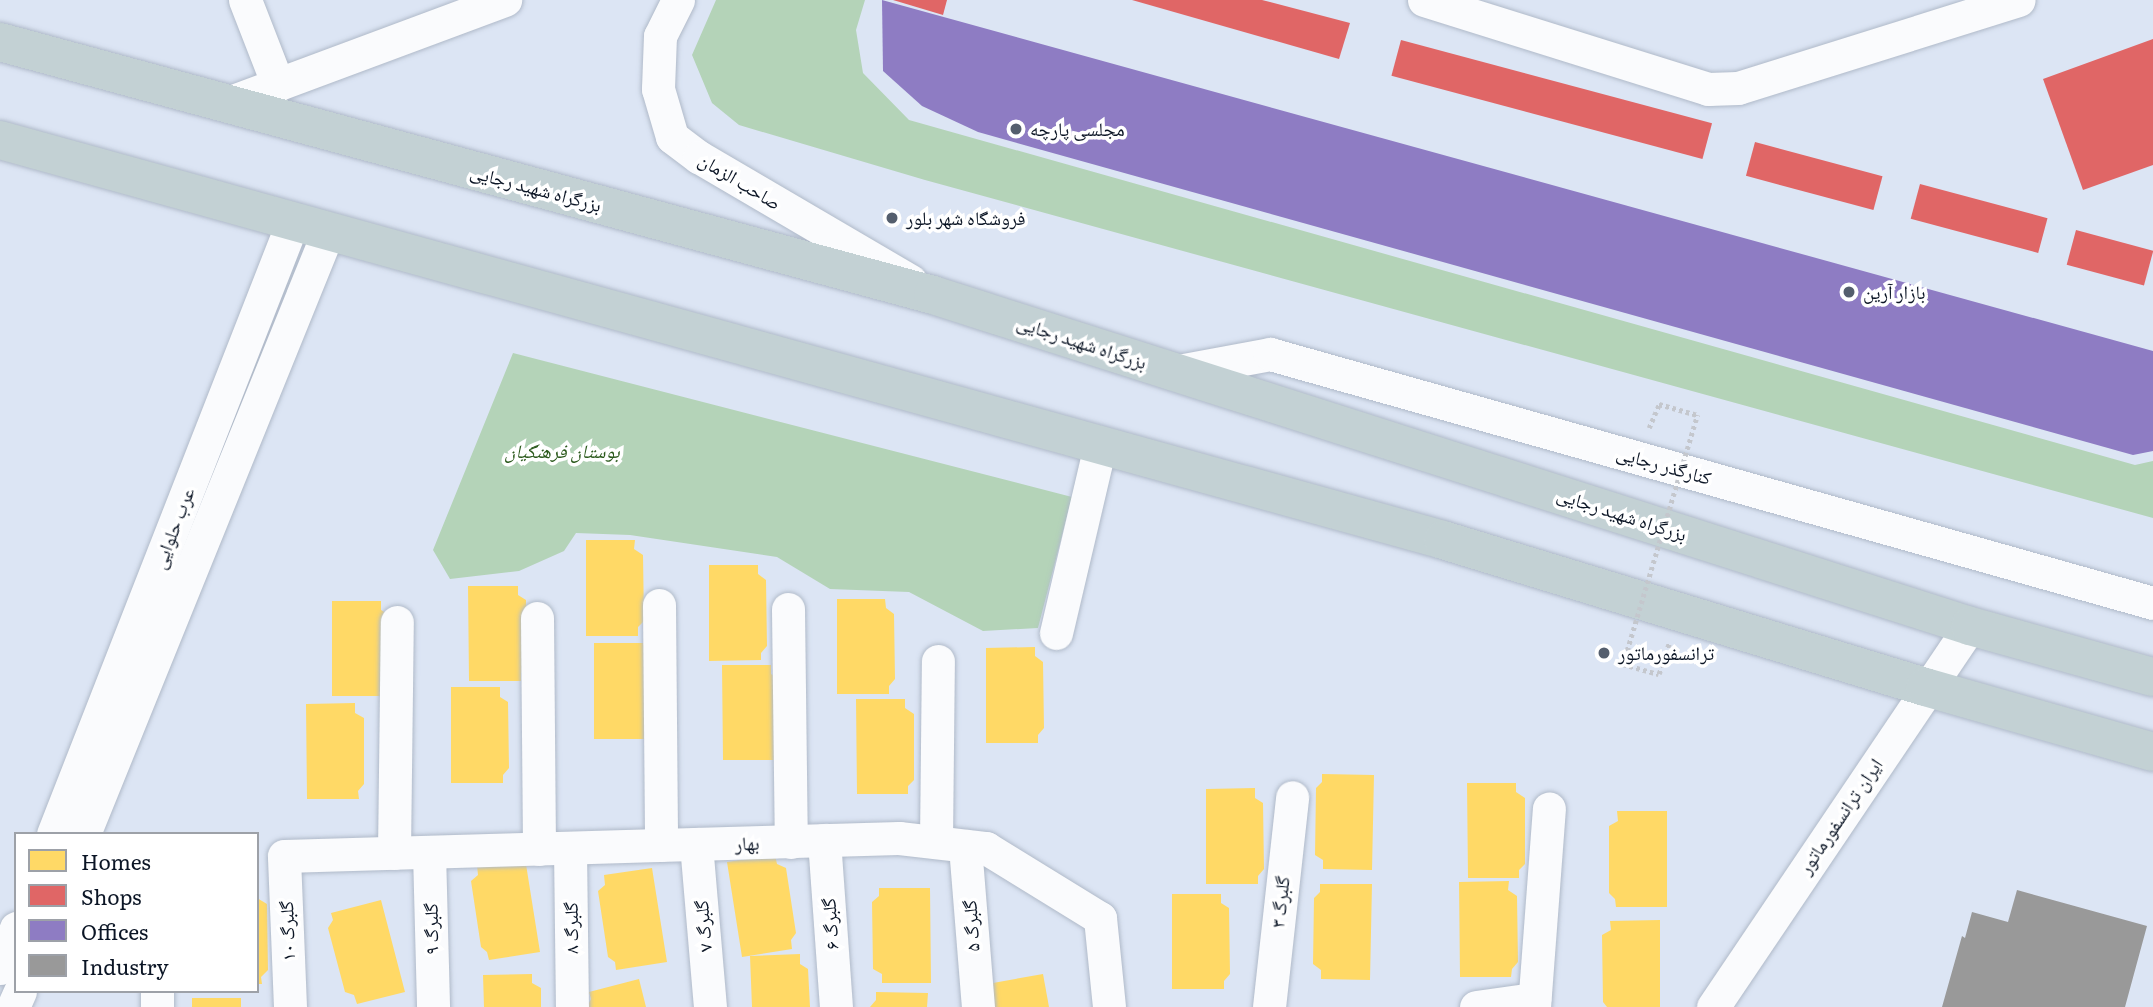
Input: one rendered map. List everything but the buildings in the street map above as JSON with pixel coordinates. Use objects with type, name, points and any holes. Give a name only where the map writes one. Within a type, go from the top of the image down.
[{"type":"highway","name":"بزرگراه شهید رجایی","points":[[0,42],[933,295],[1970,626],[2153,677]]},
{"type":"highway","points":[[0,141],[1443,540],[1926,687],[2153,752]]},
{"type":"street","points":[[245,0],[278,85]]},
{"type":"street","points":[[225,104],[278,85],[444,12],[505,0]]},
{"type":"street","name":"صاحب الزمان","points":[[678,0],[660,36],[658,89],[672,137],[699,157],[933,295]]},
{"type":"street","points":[[1424,0],[1708,89],[1738,88],[2018,0]]},
{"type":"street","name":"عرب حلوایی","points":[[54,832],[310,227]]},
{"type":"street","name":"عرب حلوایی","points":[[85,832],[310,227]]},
{"type":"street","name":"کنارگذر رجایی","points":[[1173,372],[1270,354],[2094,584],[2153,603]]},
{"type":"street","points":[[1056,633],[1100,445]]},
{"type":"street","points":[[2094,584],[2153,579]]},
{"type":"street","points":[[659,605],[661,845]]},
{"type":"street","points":[[788,609],[791,842]]},
{"type":"street","name":"گلبرگ ۸","points":[[537,618],[555,848],[572,1007]]},
{"type":"street","points":[[394,853],[397,622]]},
{"type":"street","name":"ایران ترانسفورماتور","points":[[1713,1007],[1926,687],[1970,626]]},
{"type":"street","name":"گلبرگ ۵","points":[[937,661],[950,844],[978,1007]]},
{"type":"street","name":"گلبرگ ۳","points":[[1269,1007],[1292,797]]},
{"type":"street","points":[[1476,1007],[1534,1003],[1549,809]]},
{"type":"street","name":"بهار","points":[[284,856],[899,838],[986,848],[1100,918],[1109,1007]]},
{"type":"street","name":"گلبرگ ۶","points":[[824,841],[836,1007]]},
{"type":"street","name":"گلبرگ ۷","points":[[696,844],[710,1007]]},
{"type":"street","name":"گلبرگ ۹","points":[[429,852],[433,1007]]},
{"type":"street","name":"گلبرگ ۱۰","points":[[284,856],[290,1007]]},
{"type":"street","points":[[1,964],[14,933]]},
{"type":"path","points":[[1659,404],[1696,415],[1623,664],[1659,674]]},
{"type":"green space","points":[[716,0],[865,0],[856,30],[863,73],[909,120],[2135,465],[2153,461],[2153,518],[925,180],[739,125],[712,103],[692,55]]},
{"type":"green space","name":"بوستان فرهنگیان","points":[[513,353],[1072,497],[1038,628],[983,631],[909,592],[830,589],[777,557],[630,535],[576,533],[564,551],[519,571],[450,579],[433,550]]},
{"type":"place","name":"مجلسی پارچه","points":[[1016,129]]},
{"type":"place","name":"فروشگاه شهر بلور","points":[[892,218]]},
{"type":"place","name":"بازار آرین","points":[[1849,292]]},
{"type":"place","name":"ترانسفورماتور","points":[[1604,653]]}]
